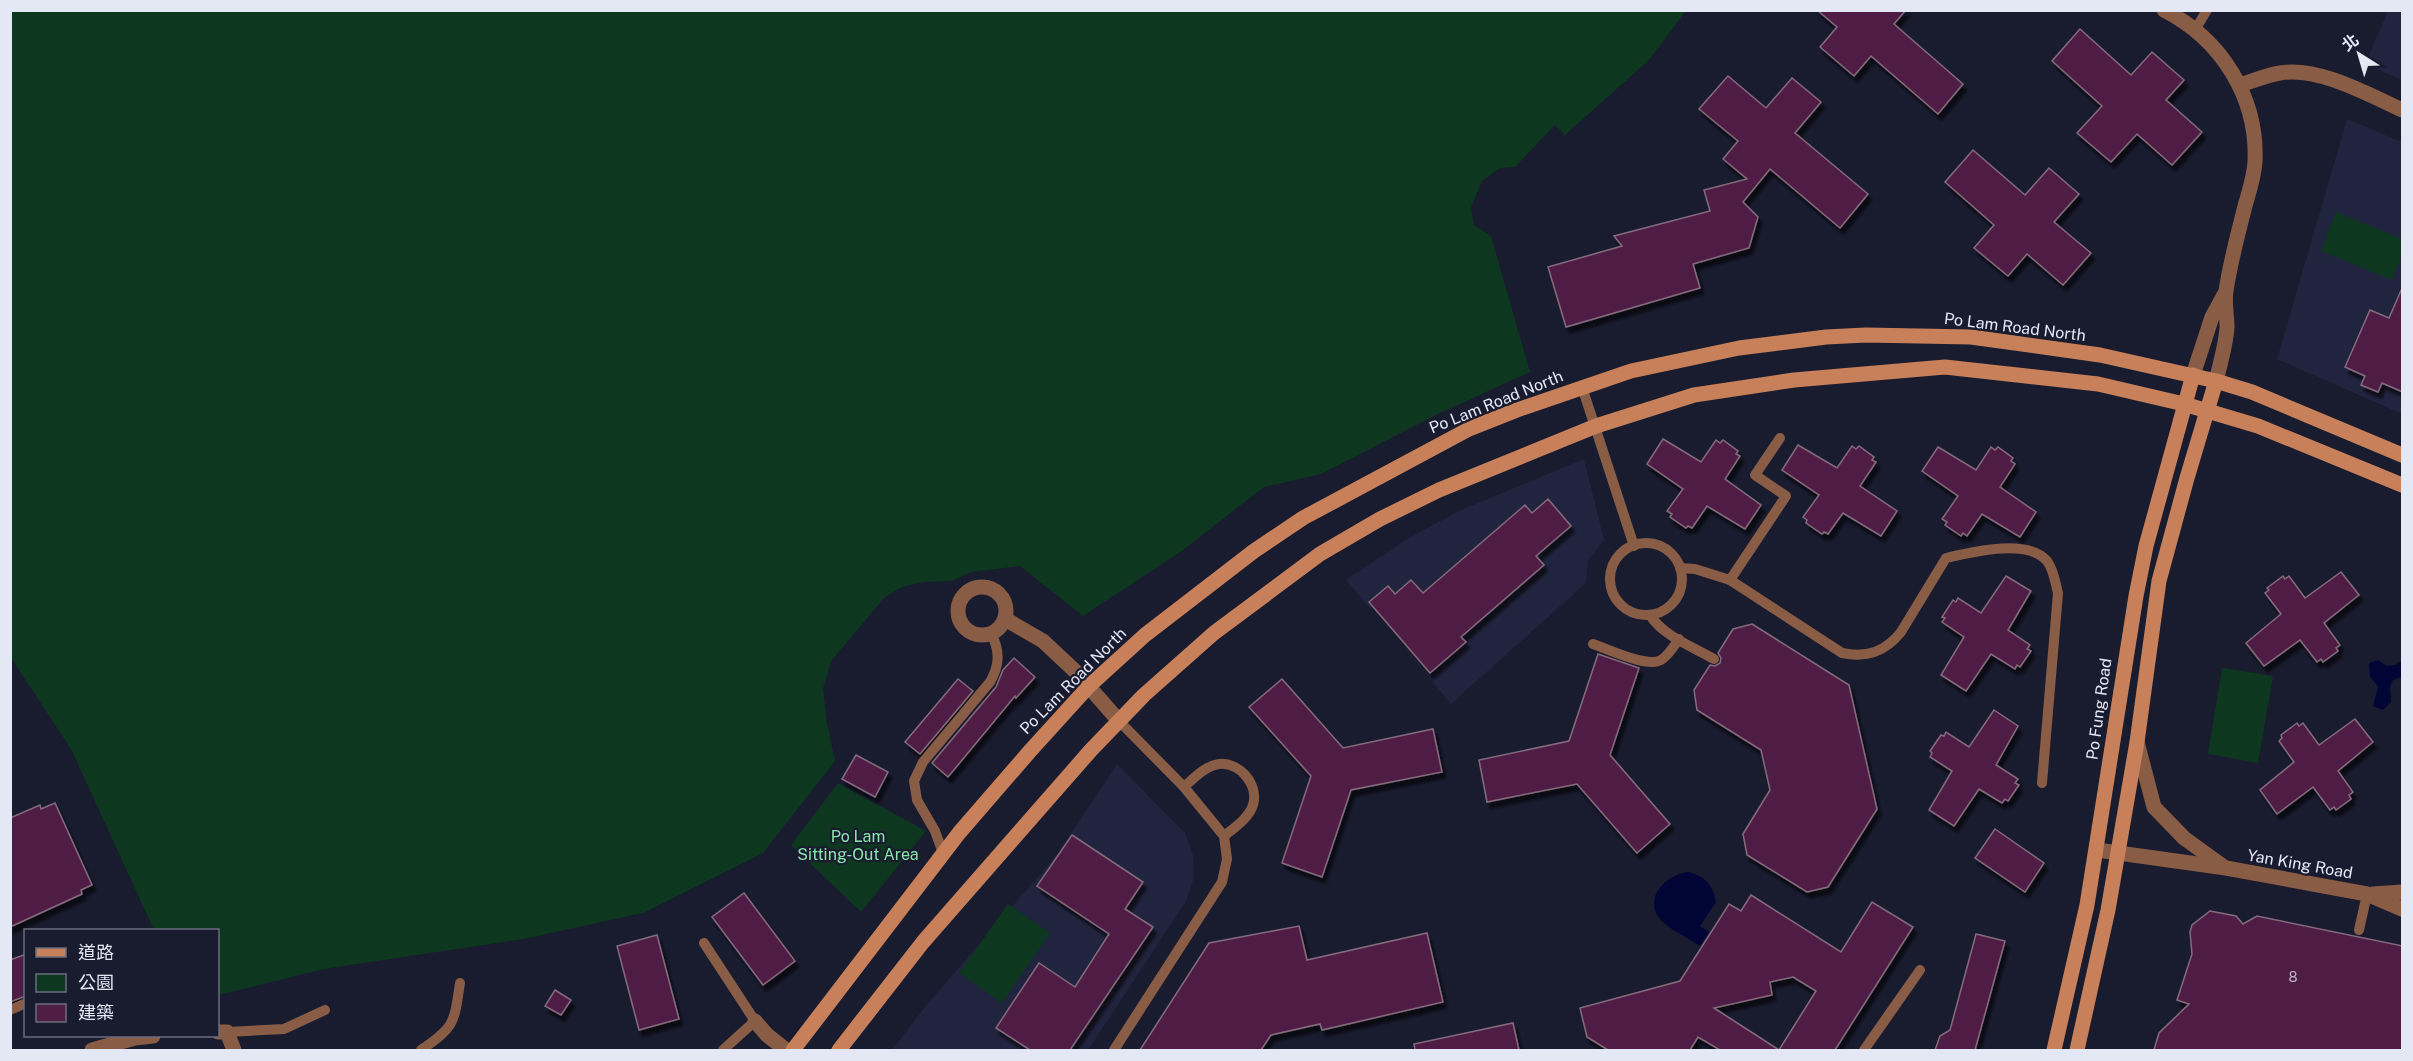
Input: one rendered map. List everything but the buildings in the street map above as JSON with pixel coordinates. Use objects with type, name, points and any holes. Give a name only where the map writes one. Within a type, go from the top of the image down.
[{"type":"main road","name":"Po Lam Road North","points":[[793,1050],[943,853],[1030,750],[1089,686],[1187,600],[1254,550],[1303,518],[1468,429],[1631,371],[1739,348],[1866,335],[1971,337],[2100,356],[2217,381],[2263,396],[2403,455]]},
{"type":"main road","points":[[839,1050],[923,942],[976,879],[1144,695],[1214,633],[1320,554],[1390,514],[1439,490],[1596,426],[1694,396],[1794,380],[1945,367],[2098,384],[2184,404],[2258,426],[2403,484]]},
{"type":"main road","name":"Po Fung Road","points":[[2054,1050],[2068,994],[2097,850],[2136,596],[2146,546],[2193,375]]},
{"type":"main road","points":[[2077,1050],[2108,910],[2118,853],[2137,742],[2159,581],[2217,381]]},
{"type":"street","points":[[2164,10],[2194,30],[2220,56],[2240,85],[2254,138],[2254,162],[2226,292],[2227,329],[2217,381]]},
{"type":"street","points":[[2240,85],[2281,72],[2310,74],[2349,86],[2403,110]]},
{"type":"street","points":[[2193,375],[2212,317],[2226,292]]},
{"type":"street","points":[[981,587],[996,591],[1005,603],[1005,619],[997,630],[991,633],[976,634],[963,626],[958,612],[959,605],[967,593],[981,587]]},
{"type":"street","points":[[1005,619],[1043,641],[1089,686],[1119,721]]},
{"type":"street","name":"Yan King Road","points":[[2137,742],[2154,807],[2184,838],[2226,868]]},
{"type":"street","name":"Yan King Road","points":[[2097,850],[2226,868],[2367,894],[2403,909]]},
{"type":"street","name":"Yan King Road","points":[[2367,894],[2403,892]]},
{"type":"street","points":[[755,1021],[767,1035],[786,1050]]},
{"type":"street","points":[[222,1032],[234,1050]]},
{"type":"street","points":[[92,1050],[134,1037]]},
{"type":"lane","points":[[2194,30],[2207,10]]},
{"type":"lane","points":[[1582,387],[1634,546]]},
{"type":"lane","points":[[1730,580],[1786,496],[1755,475],[1780,438]]},
{"type":"lane","points":[[1644,544],[1664,548],[1671,553],[1680,568],[1682,580],[1676,598],[1662,612],[1639,615],[1628,611],[1613,594],[1610,582],[1611,571],[1616,560],[1624,551],[1634,546],[1644,544]]},
{"type":"lane","points":[[1680,568],[1695,569],[1730,580],[1842,653],[1856,656],[1869,655],[1893,642],[1946,558],[2020,547],[2036,551],[2047,562],[2054,575],[2058,593],[2042,783]]},
{"type":"lane","points":[[1650,615],[1656,625],[1713,659]]},
{"type":"lane","points":[[943,853],[935,831],[917,800],[914,781],[923,762],[995,673],[998,654],[991,633]]},
{"type":"lane","points":[[1593,644],[1645,662],[1659,662],[1679,639]]},
{"type":"lane","points":[[1114,1050],[1221,882],[1227,859],[1224,836],[1184,787],[1119,721]]},
{"type":"lane","points":[[1184,787],[1201,771],[1220,764],[1240,769],[1253,785],[1253,805],[1241,822],[1224,836]]},
{"type":"lane","points":[[2359,930],[2367,894]]},
{"type":"lane","points":[[704,943],[755,1021],[723,1050]]},
{"type":"lane","points":[[1864,1050],[1920,970]]},
{"type":"lane","points":[[421,1050],[438,1039],[453,1023],[460,983]]},
{"type":"lane","points":[[10,1010],[24,1004]]},
{"type":"lane","points":[[222,1032],[284,1029],[325,1010]]},
{"type":"shaded area","points":[[2388,11],[2402,11],[2402,80],[2365,64]]},
{"type":"shaded area","points":[[2347,119],[2402,142],[2402,414],[2277,359]]},
{"type":"shaded area","points":[[1584,459],[1604,540],[1588,561],[1586,583],[1451,704],[1346,580],[1407,539],[1461,510]]},
{"type":"shaded area","points":[[2378,660],[2387,666],[2395,665],[2402,660],[2402,677],[2393,680],[2390,686],[2391,702],[2383,710],[2373,706],[2378,687],[2370,676],[2369,663]]},
{"type":"shaded area","points":[[1117,764],[1185,833],[1193,855],[1194,878],[1185,903],[1088,1050],[892,1050],[924,1008],[1056,856]]},
{"type":"shaded area","points":[[1688,872],[1707,882],[1716,902],[1700,926],[1709,932],[1700,946],[1673,930],[1660,919],[1655,911],[1654,903],[1659,888],[1672,878]]},
{"type":"green space","points":[[11,10],[1686,11],[1649,60],[1565,135],[1555,125],[1515,167],[1500,168],[1482,181],[1471,207],[1474,225],[1491,236],[1530,372],[1438,414],[1321,474],[1264,487],[1183,550],[1083,616],[1020,566],[971,572],[952,581],[923,582],[902,587],[885,597],[831,661],[823,689],[835,761],[763,853],[643,913],[523,939],[324,969],[219,995],[219,929],[154,929],[71,749],[11,658]]},
{"type":"green space","points":[[2336,212],[2402,239],[2402,255],[2392,280],[2321,251]]},
{"type":"green space","points":[[2222,668],[2273,676],[2258,763],[2208,754]]},
{"type":"green space","name":"Po Lam Sitting-Out Area","points":[[838,783],[926,831],[861,912],[791,845]]},
{"type":"green space","points":[[1008,904],[1050,933],[1002,1003],[959,973]]}]
